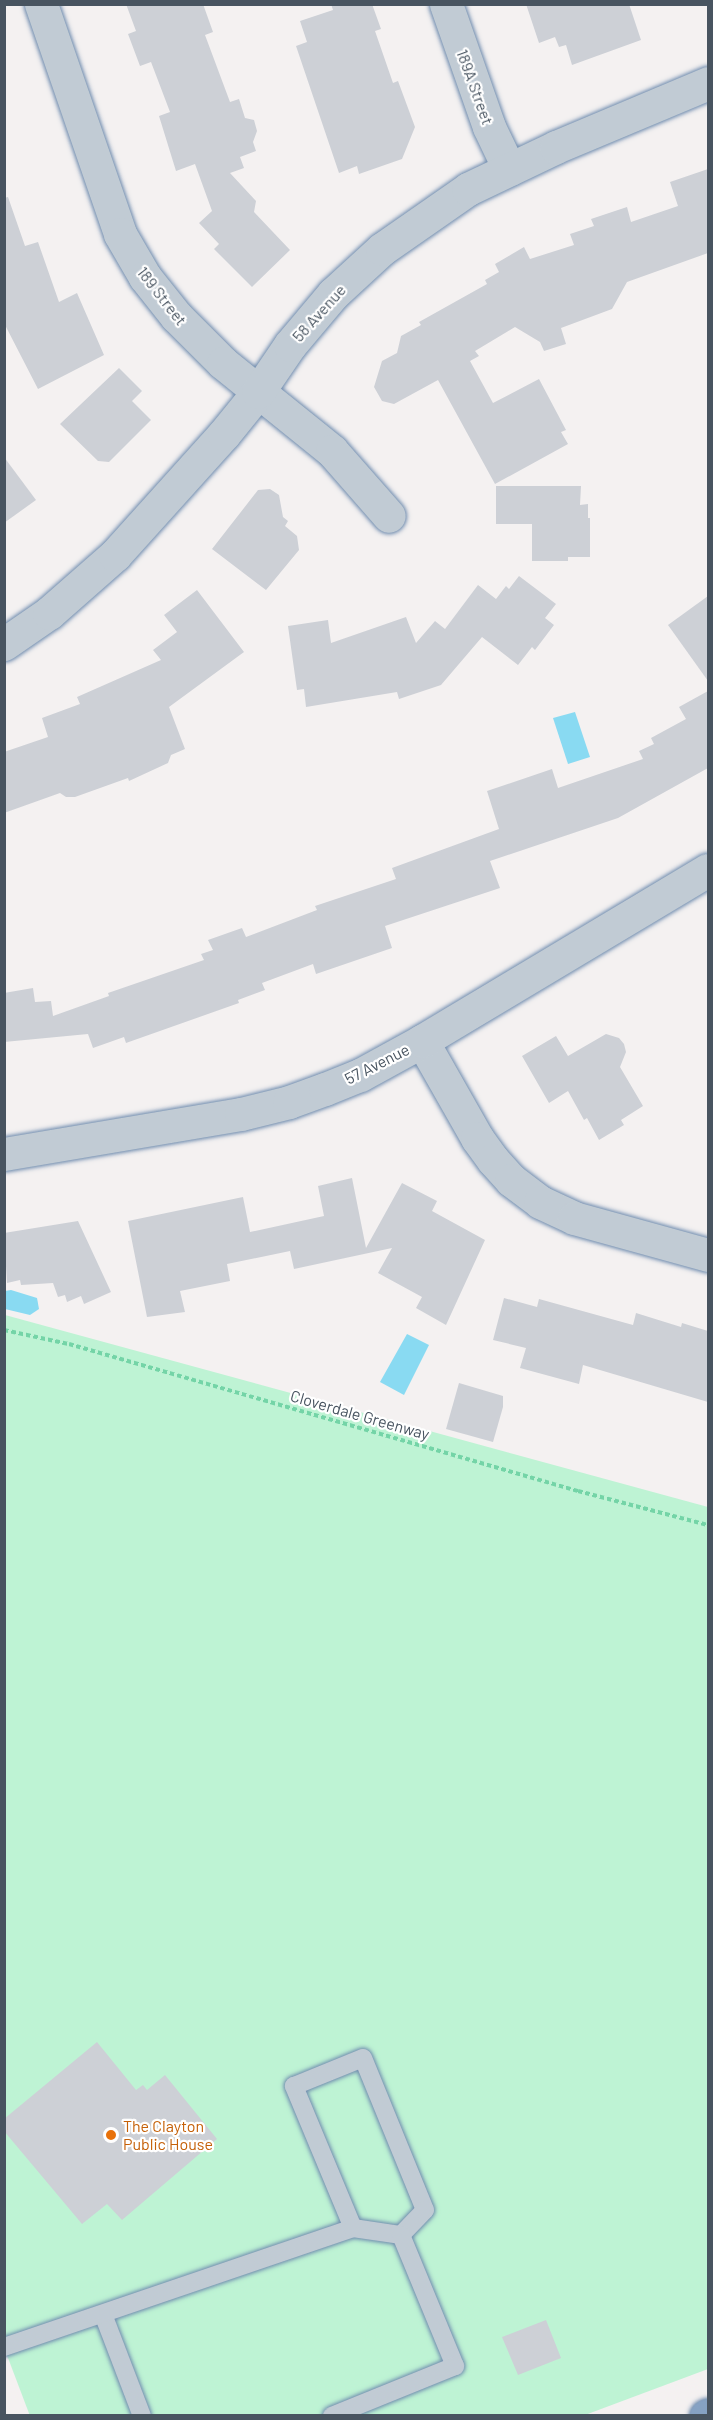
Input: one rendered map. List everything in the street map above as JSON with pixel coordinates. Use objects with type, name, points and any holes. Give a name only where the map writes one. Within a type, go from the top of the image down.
[{"type":"street","name":"189 Street","points":[[41,4],[120,234],[131,256],[176,316],[223,363],[291,415],[332,451],[389,516]]},
{"type":"street","name":"189A Street","points":[[446,4],[489,128],[509,169]]},
{"type":"street","name":"58 Avenue","points":[[4,644],[49,613],[115,555],[173,492],[258,392],[291,345],[333,294],[382,249],[468,189],[708,82]]},
{"type":"street","name":"57 Avenue","points":[[4,1154],[241,1114],[289,1102],[360,1075],[422,1041],[708,870]]},
{"type":"street","points":[[422,1041],[477,1138],[493,1160],[512,1180],[540,1202],[582,1221],[708,1255]]},
{"type":"lane","points":[[353,2228],[294,2086],[363,2058],[425,2210],[402,2235]]},
{"type":"lane","points":[[4,2347],[353,2228],[402,2235]]},
{"type":"lane","points":[[332,2415],[455,2366],[402,2235]]},
{"type":"lane","points":[[103,2314],[142,2415]]},
{"type":"path","name":"Cloverdale Greenway","points":[[4,1330],[69,1344],[578,1491],[708,1525]]},
{"type":"green space","points":[[5,1315],[708,1507],[708,2369],[585,2415],[30,2416],[5,2350]]},
{"type":"water","points":[[575,712],[590,757],[568,764],[553,718]]},
{"type":"water","points":[[11,1290],[37,1298],[39,1309],[30,1315],[5,1309],[5,1291]]},
{"type":"water","points":[[407,1334],[429,1345],[404,1395],[380,1382]]},
{"type":"building","points":[[126,4],[203,4],[213,32],[205,35],[230,102],[239,99],[245,118],[254,120],[257,131],[253,142],[256,151],[240,157],[244,168],[230,173],[256,201],[254,212],[290,250],[252,287],[214,249],[219,244],[199,223],[212,211],[195,164],[176,171],[159,116],[170,112],[151,62],[140,66],[128,34],[136,31]]},
{"type":"building","points":[[331,4],[372,4],[381,29],[375,31],[393,83],[398,81],[415,127],[402,159],[359,174],[357,166],[339,173],[296,46],[307,42],[300,21],[333,10]]},
{"type":"building","points":[[526,4],[629,4],[641,40],[572,65],[566,45],[559,47],[555,37],[539,43]]},
{"type":"building","points":[[708,169],[708,253],[627,282],[612,309],[561,328],[566,344],[544,351],[540,342],[515,327],[475,351],[479,356],[470,361],[493,403],[539,379],[566,430],[561,432],[568,444],[495,484],[438,380],[394,404],[382,401],[374,387],[382,361],[397,353],[401,336],[421,325],[419,322],[487,284],[485,280],[499,272],[495,264],[524,247],[530,259],[574,245],[570,234],[594,226],[591,219],[627,207],[631,222],[678,206],[670,182]]},
{"type":"building","points":[[8,197],[25,246],[38,242],[59,302],[77,293],[104,355],[38,389],[4,323],[4,198]]},
{"type":"building","points":[[119,368],[142,391],[132,401],[151,420],[109,462],[98,461],[60,424]]},
{"type":"building","points":[[4,457],[36,500],[4,523]]},
{"type":"building","points":[[496,486],[581,486],[580,505],[588,504],[588,518],[590,518],[590,557],[568,557],[568,561],[532,561],[532,524],[496,524]]},
{"type":"building","points":[[270,489],[279,495],[283,517],[288,521],[285,526],[297,536],[299,550],[266,590],[212,549],[258,490]]},
{"type":"building","points":[[519,576],[556,604],[545,618],[554,625],[535,650],[532,647],[518,665],[482,637],[441,685],[399,699],[397,692],[306,707],[304,689],[297,690],[288,626],[328,620],[331,643],[406,617],[416,643],[435,621],[445,629],[478,585],[496,599],[506,586],[509,589]]},
{"type":"building","points":[[197,590],[244,652],[169,707],[185,749],[171,755],[168,763],[129,781],[128,778],[75,797],[66,797],[60,793],[4,813],[4,752],[48,737],[42,718],[80,704],[77,697],[161,660],[153,650],[177,632],[164,615]]},
{"type":"building","points":[[708,596],[708,681],[668,625]]},
{"type":"building","points":[[708,691],[708,768],[618,818],[490,861],[500,888],[385,926],[392,948],[316,974],[313,964],[262,983],[265,990],[238,1000],[239,1003],[126,1043],[124,1037],[93,1048],[88,1034],[4,1042],[4,993],[33,988],[35,1002],[51,1001],[53,1016],[109,996],[108,993],[204,960],[201,954],[213,950],[208,940],[242,928],[246,937],[317,910],[315,906],[396,879],[392,868],[499,829],[487,791],[552,769],[558,788],[643,759],[639,751],[654,744],[651,738],[686,719],[679,707]]},
{"type":"building","points":[[606,1034],[619,1038],[624,1044],[626,1052],[620,1067],[643,1106],[621,1120],[624,1125],[599,1140],[587,1118],[584,1120],[568,1091],[549,1103],[522,1056],[556,1036],[568,1056]]},
{"type":"building","points":[[352,1178],[366,1248],[402,1183],[437,1201],[432,1211],[485,1240],[446,1325],[416,1308],[422,1297],[378,1273],[392,1248],[294,1269],[290,1251],[227,1264],[230,1281],[180,1291],[185,1312],[147,1317],[128,1221],[243,1197],[250,1232],[324,1216],[318,1186]]},
{"type":"building","points":[[78,1221],[111,1292],[84,1304],[81,1296],[67,1302],[65,1295],[58,1297],[53,1283],[21,1285],[20,1280],[7,1283],[4,1233]]},
{"type":"building","points":[[504,1298],[537,1307],[539,1299],[633,1325],[636,1313],[681,1327],[682,1323],[708,1331],[708,1402],[583,1365],[579,1384],[520,1368],[526,1348],[493,1340]]},
{"type":"building","points":[[459,1383],[503,1396],[503,1407],[493,1442],[446,1429]]},
{"type":"building","name":"The Clayton Public House","points":[[97,2042],[136,2090],[143,2085],[147,2090],[165,2075],[217,2139],[122,2220],[107,2204],[82,2224],[4,2131],[4,2119]]},
{"type":"building","points":[[546,2320],[561,2358],[518,2375],[502,2337]]},
{"type":"place","name":"The Clayton Public House","points":[[111,2135]]}]
